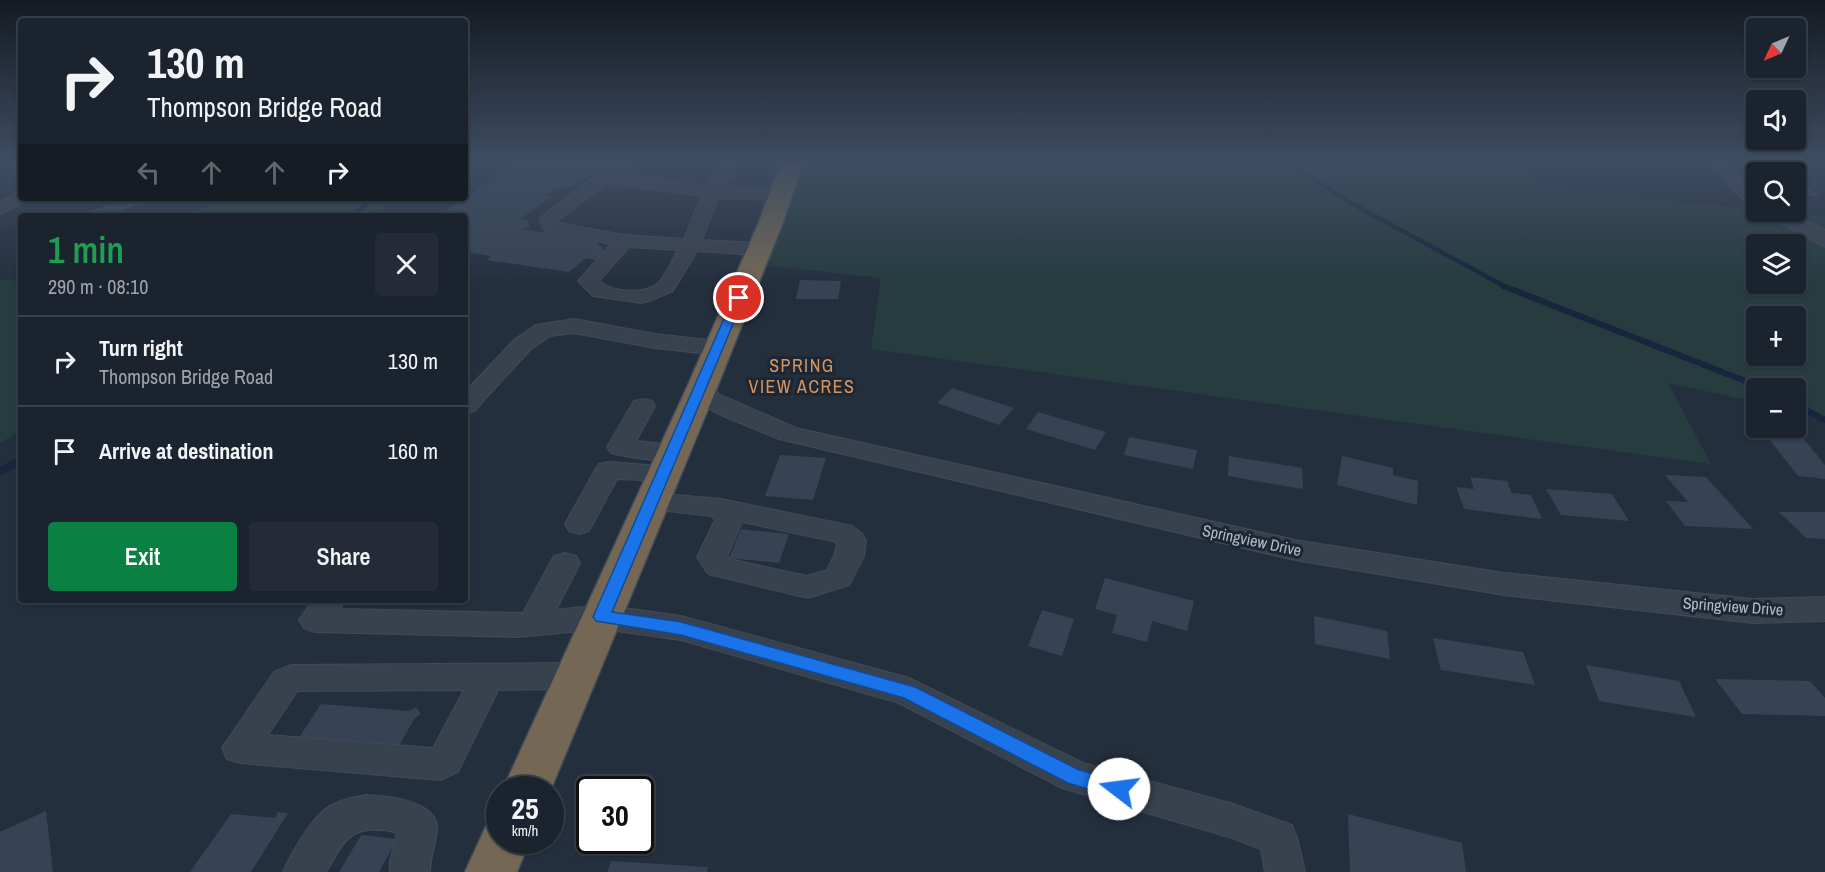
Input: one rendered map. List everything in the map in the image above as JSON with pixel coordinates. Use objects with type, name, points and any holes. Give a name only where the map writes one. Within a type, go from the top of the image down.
[{"type":"highway","points":[[533,776],[703,385],[776,204]]},
{"type":"highway","points":[[491,872],[498,854]]},
{"type":"street","points":[[568,204],[548,219],[552,227],[624,241],[759,249]]},
{"type":"street","points":[[624,241],[588,281],[600,292],[642,297],[666,287],[691,245],[707,204]]},
{"type":"street","points":[[1794,222],[1815,232],[1825,241]]},
{"type":"street","points":[[468,403],[523,344],[544,330],[574,326],[655,341],[718,348]]},
{"type":"street","name":"Springview Drive","points":[[703,385],[708,398],[730,410],[788,434],[1295,550],[1504,584],[1753,611],[1825,609]]},
{"type":"street","points":[[643,406],[620,447],[663,476],[721,508]]},
{"type":"street","points":[[579,524],[608,470],[663,476]]},
{"type":"street","points":[[533,624],[565,563]]},
{"type":"street","points":[[328,603],[315,620],[518,625],[602,617],[681,628],[909,693],[1075,777],[1230,820],[1278,838],[1285,872]]},
{"type":"street","points":[[488,677],[445,761],[440,764],[240,748],[286,681],[291,678],[576,676]]},
{"type":"street","points":[[303,872],[335,824],[349,815],[366,812],[398,814],[418,827],[410,861],[410,872]]},
{"type":"green space","points":[[213,204],[391,204],[375,213],[190,213]]},
{"type":"green space","points":[[787,204],[1701,204],[1746,208],[1746,222],[1806,222],[1806,215],[1825,216],[1825,417],[1806,413],[1806,378],[1746,378],[1746,400],[1668,383],[1711,464],[871,349],[881,278],[761,265]]},
{"type":"green space","points":[[0,279],[18,281],[18,432],[0,443]]},
{"type":"building","points":[[111,204],[142,204],[115,213],[84,213]]},
{"type":"building","points":[[456,204],[542,204],[519,220],[525,219],[531,227],[521,229],[595,240],[605,251],[595,260],[586,258],[569,272],[487,260],[491,256],[468,252],[468,213],[442,213]]},
{"type":"building","points":[[800,280],[841,281],[838,299],[796,299]]},
{"type":"building","points":[[952,388],[1014,408],[999,425],[937,403]]},
{"type":"building","points":[[1038,412],[1106,432],[1095,450],[1026,429]]},
{"type":"building","points":[[1129,437],[1197,450],[1193,469],[1124,455]]},
{"type":"building","points":[[1768,438],[1803,438],[1825,465],[1825,479],[1798,476]]},
{"type":"building","points":[[780,455],[826,458],[813,500],[765,496]]},
{"type":"building","points":[[1229,456],[1302,468],[1303,489],[1228,476]]},
{"type":"building","points":[[1342,456],[1393,468],[1393,475],[1418,481],[1417,505],[1337,485]]},
{"type":"building","points":[[1665,475],[1706,477],[1753,529],[1685,526],[1666,501],[1688,502]]},
{"type":"building","points":[[1470,477],[1507,481],[1512,493],[1531,495],[1542,519],[1464,509],[1456,487],[1474,489]]},
{"type":"building","points":[[1546,489],[1612,494],[1629,521],[1561,515]]},
{"type":"building","points":[[1779,512],[1825,512],[1825,539],[1806,538]]},
{"type":"building","points":[[741,529],[789,534],[779,563],[729,558]]},
{"type":"building","points":[[1105,578],[1194,601],[1187,631],[1152,621],[1147,642],[1112,633],[1117,615],[1095,609]]},
{"type":"building","points":[[1042,610],[1074,619],[1062,656],[1028,646]]},
{"type":"building","points":[[1314,616],[1387,631],[1390,659],[1315,644]]},
{"type":"building","points":[[1433,638],[1523,652],[1535,685],[1441,670]]},
{"type":"building","points":[[1586,665],[1679,681],[1696,717],[1599,701]]},
{"type":"building","points":[[1715,679],[1810,681],[1825,698],[1825,716],[1742,714]]},
{"type":"building","points":[[321,704],[409,711],[416,707],[421,714],[415,718],[397,749],[296,742]]},
{"type":"building","points":[[46,811],[53,872],[0,872],[0,832]]},
{"type":"building","points":[[278,812],[288,813],[251,872],[190,872],[231,814],[275,818]]},
{"type":"building","points":[[1348,814],[1462,843],[1466,872],[1350,872]]},
{"type":"building","points":[[361,835],[397,839],[379,872],[339,872]]},
{"type":"building","points":[[611,861],[708,867],[707,872],[607,872]]},
{"type":"waterway","points":[[356,213],[367,204]]},
{"type":"waterway","points":[[1353,204],[1506,287]]},
{"type":"waterway","points":[[1503,286],[1746,381]]},
{"type":"waterway","points":[[1806,410],[1825,420]]},
{"type":"waterway","points":[[0,471],[18,462]]},
{"type":"district","name":"SPRING VIEW ACRES","points":[[802,376]]},
{"type":"route","points":[[739,298],[602,617],[681,628],[909,693],[1075,777],[1119,789]]}]
